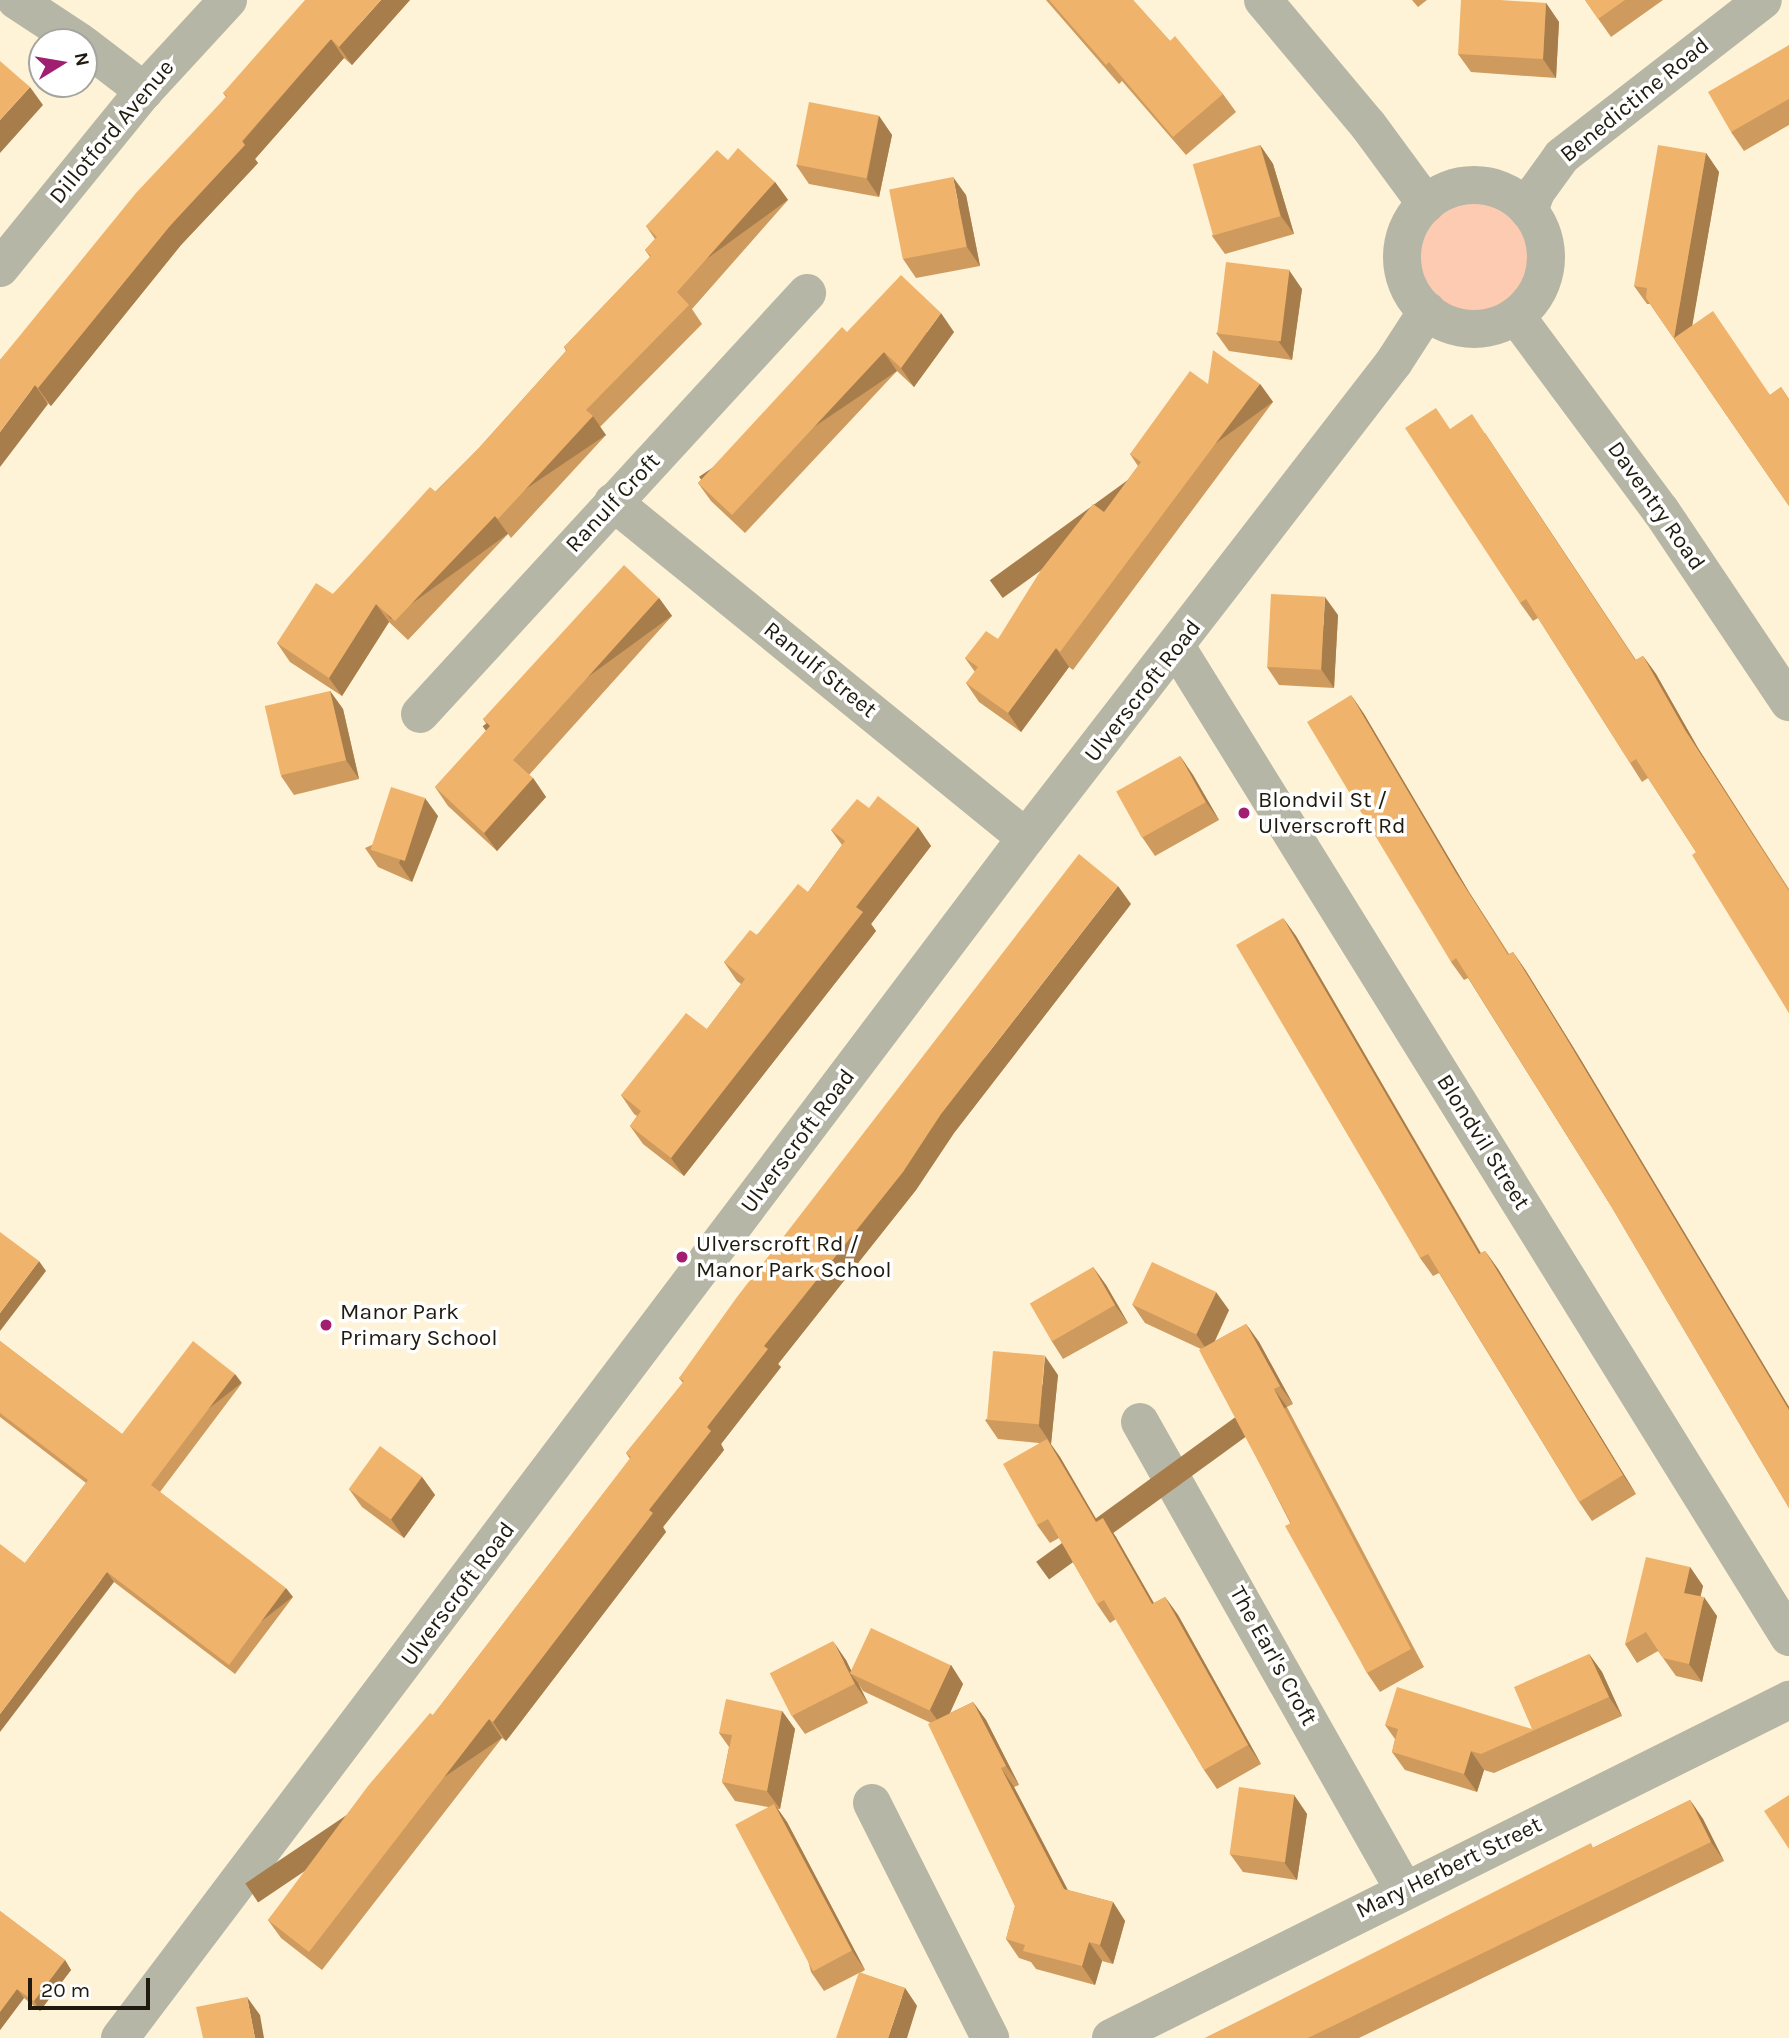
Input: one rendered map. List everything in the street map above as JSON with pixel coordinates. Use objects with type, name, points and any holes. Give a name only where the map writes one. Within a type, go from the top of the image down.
[{"type":"street","points":[[16,0],[58,28]]},
{"type":"street","name":"Dillotford Avenue","points":[[0,268],[144,90],[228,0]]},
{"type":"street","points":[[1263,0],[1368,125],[1426,204]]},
{"type":"street","name":"Benedictine Road","points":[[1529,211],[1536,192],[1562,156],[1763,2]]},
{"type":"street","points":[[98,56],[144,90]]},
{"type":"street","points":[[1476,186],[1510,195],[1529,211],[1542,233],[1546,258],[1538,289],[1516,316],[1494,327],[1471,329],[1451,325],[1427,312],[1412,293],[1403,262],[1408,230],[1426,204],[1454,188],[1476,186]]},
{"type":"street","name":"Ranulf Croft","points":[[419,714],[807,293]]},
{"type":"street","name":"Ulverscroft Road","points":[[120,2038],[1026,838],[1177,648],[1427,312]]},
{"type":"street","name":"Daventry Road","points":[[1516,316],[1653,500],[1789,702]]},
{"type":"street","name":"Ranulf Street","points":[[613,502],[1026,838]]},
{"type":"street","name":"Blondvil Street","points":[[1177,648],[1789,1637]]},
{"type":"street","name":"The Earl's Croft","points":[[1140,1422],[1404,1891]]},
{"type":"street","name":"Mary Herbert Street","points":[[1111,2038],[1789,1700]]},
{"type":"street","points":[[872,1803],[990,2038]]},
{"type":"shaded area","points":[[1473,201],[1494,205],[1512,217],[1524,235],[1528,256],[1524,277],[1512,295],[1494,307],[1473,311],[1452,307],[1434,295],[1422,277],[1418,256],[1422,235],[1434,217],[1452,205]]},
{"type":"building","points":[[305,0],[381,0],[339,47],[331,39],[242,141],[245,145],[169,227],[38,388],[35,385],[0,432],[0,360],[136,193],[227,96],[223,93]]},
{"type":"building","points":[[1049,0],[1133,0],[1170,41],[1175,36],[1223,94],[1173,137],[1109,62],[1106,65]]},
{"type":"building","points":[[1461,0],[1546,3],[1543,59],[1458,54]]},
{"type":"building","points":[[1585,0],[1625,0],[1598,19]]},
{"type":"building","points":[[1789,45],[1789,99],[1731,132],[1708,92]]},
{"type":"building","points":[[0,61],[28,85],[28,89],[0,120]]},
{"type":"building","points":[[809,102],[879,116],[866,178],[797,165]]},
{"type":"building","points":[[1260,145],[1280,216],[1213,235],[1193,164]]},
{"type":"building","points":[[1658,145],[1706,153],[1674,338],[1713,311],[1770,395],[1781,387],[1789,400],[1789,506],[1646,298],[1647,288],[1634,286]]},
{"type":"building","points":[[738,148],[775,182],[677,292],[689,305],[586,410],[593,416],[498,519],[495,516],[395,621],[376,604],[329,678],[277,643],[316,583],[333,594],[430,487],[436,492],[478,449],[567,350],[564,347],[651,256],[645,250],[657,237],[646,226],[717,150],[728,160]]},
{"type":"building","points":[[953,177],[967,247],[903,259],[889,189]]},
{"type":"building","points":[[1226,262],[1290,270],[1281,341],[1217,333]]},
{"type":"building","points":[[901,275],[941,313],[901,368],[884,352],[732,515],[698,483],[842,327],[847,332]]},
{"type":"building","points":[[1213,350],[1260,384],[1060,652],[1056,648],[1008,713],[966,683],[978,667],[965,658],[986,631],[998,639],[1041,570],[1093,504],[1104,512],[1141,462],[1130,454],[1190,371],[1208,384]]},
{"type":"building","points":[[1436,408],[1450,429],[1472,414],[1635,660],[1643,656],[1685,730],[1789,891],[1789,1013],[1692,855],[1696,852],[1636,759],[1630,763],[1526,599],[1520,603],[1405,428]]},
{"type":"building","points":[[624,565],[659,598],[513,760],[533,778],[484,833],[435,787],[490,726],[483,719]]},
{"type":"building","points":[[1271,594],[1325,597],[1321,670],[1267,667]]},
{"type":"building","points":[[330,691],[346,760],[281,775],[265,706]]},
{"type":"building","points":[[1351,695],[1456,873],[1508,955],[1513,952],[1565,1036],[1789,1410],[1789,1508],[1611,1206],[1456,958],[1451,962],[1307,722]]},
{"type":"building","points":[[1180,756],[1206,802],[1142,838],[1116,791]]},
{"type":"building","points":[[391,787],[425,798],[405,861],[371,850]]},
{"type":"building","points":[[878,796],[918,827],[856,907],[863,912],[671,1158],[630,1126],[641,1111],[621,1095],[686,1013],[707,1029],[745,979],[724,962],[750,930],[757,935],[798,884],[808,892],[845,841],[831,830],[857,799],[869,808]]},
{"type":"building","points":[[1079,854],[1118,886],[941,1114],[903,1172],[764,1346],[768,1349],[707,1427],[711,1431],[649,1510],[653,1513],[493,1722],[489,1719],[309,1952],[268,1920],[368,1786],[430,1713],[433,1715],[631,1457],[626,1453],[684,1381],[679,1378],[737,1297]]},
{"type":"building","points":[[1283,918],[1479,1254],[1485,1251],[1623,1475],[1579,1502],[1428,1254],[1420,1258],[1236,945]]},
{"type":"building","points":[[0,1232],[39,1261],[0,1313]]},
{"type":"building","points":[[1152,1262],[1216,1292],[1196,1335],[1132,1305]]},
{"type":"building","points":[[1093,1267],[1115,1305],[1052,1342],[1030,1304]]},
{"type":"building","points":[[1246,1324],[1280,1386],[1274,1389],[1411,1649],[1367,1673],[1285,1526],[1291,1523],[1199,1350]]},
{"type":"building","points":[[0,1341],[122,1434],[193,1341],[235,1374],[151,1485],[286,1588],[229,1665],[107,1572],[0,1714],[0,1544],[25,1563],[88,1480],[0,1413]]},
{"type":"building","points":[[993,1351],[1045,1356],[1039,1424],[987,1420]]},
{"type":"building","points":[[1047,1439],[1096,1522],[1103,1518],[1152,1604],[1165,1597],[1248,1745],[1204,1770],[1104,1600],[1097,1604],[1048,1519],[1037,1525],[1003,1464]]},
{"type":"building","points":[[380,1446],[422,1477],[391,1519],[349,1489]]},
{"type":"building","points":[[1646,1557],[1690,1567],[1684,1593],[1704,1597],[1689,1664],[1663,1658],[1646,1632],[1625,1644]]},
{"type":"building","points":[[871,1628],[951,1665],[930,1711],[850,1673]]},
{"type":"building","points":[[833,1641],[855,1684],[792,1716],[770,1673]]},
{"type":"building","points":[[1589,1654],[1609,1697],[1481,1754],[1471,1751],[1464,1774],[1392,1752],[1398,1729],[1385,1725],[1397,1687],[1532,1729],[1514,1687]]},
{"type":"building","points":[[726,1699],[782,1711],[767,1791],[722,1782],[732,1735],[719,1733]]},
{"type":"building","points":[[973,1702],[1006,1766],[1001,1768],[1064,1889],[1113,1902],[1100,1945],[1089,1942],[1082,1966],[1023,1951],[1025,1945],[1006,1939],[1015,1906],[928,1724]]},
{"type":"building","points":[[1239,1787],[1294,1795],[1285,1862],[1230,1854]]},
{"type":"building","points":[[1789,1795],[1789,1849],[1764,1811]]},
{"type":"building","points":[[1690,1800],[1711,1842],[1308,2038],[1205,2038],[1591,1843],[1593,1848]]},
{"type":"building","points":[[774,1804],[852,1951],[813,1971],[735,1825]]},
{"type":"building","points":[[0,1911],[65,1960],[34,2001],[17,1989],[0,2012]]},
{"type":"building","points":[[859,1972],[905,1988],[888,2038],[836,2038]]},
{"type":"building","points":[[247,1997],[255,2038],[203,2038],[196,2007]]},
{"type":"place","name":"Blondvil St / Ulverscroft Rd","points":[[1244,813]]},
{"type":"place","name":"Ulverscroft Rd / Manor Park School","points":[[682,1257]]},
{"type":"place","name":"Manor Park Primary School","points":[[326,1325]]}]
